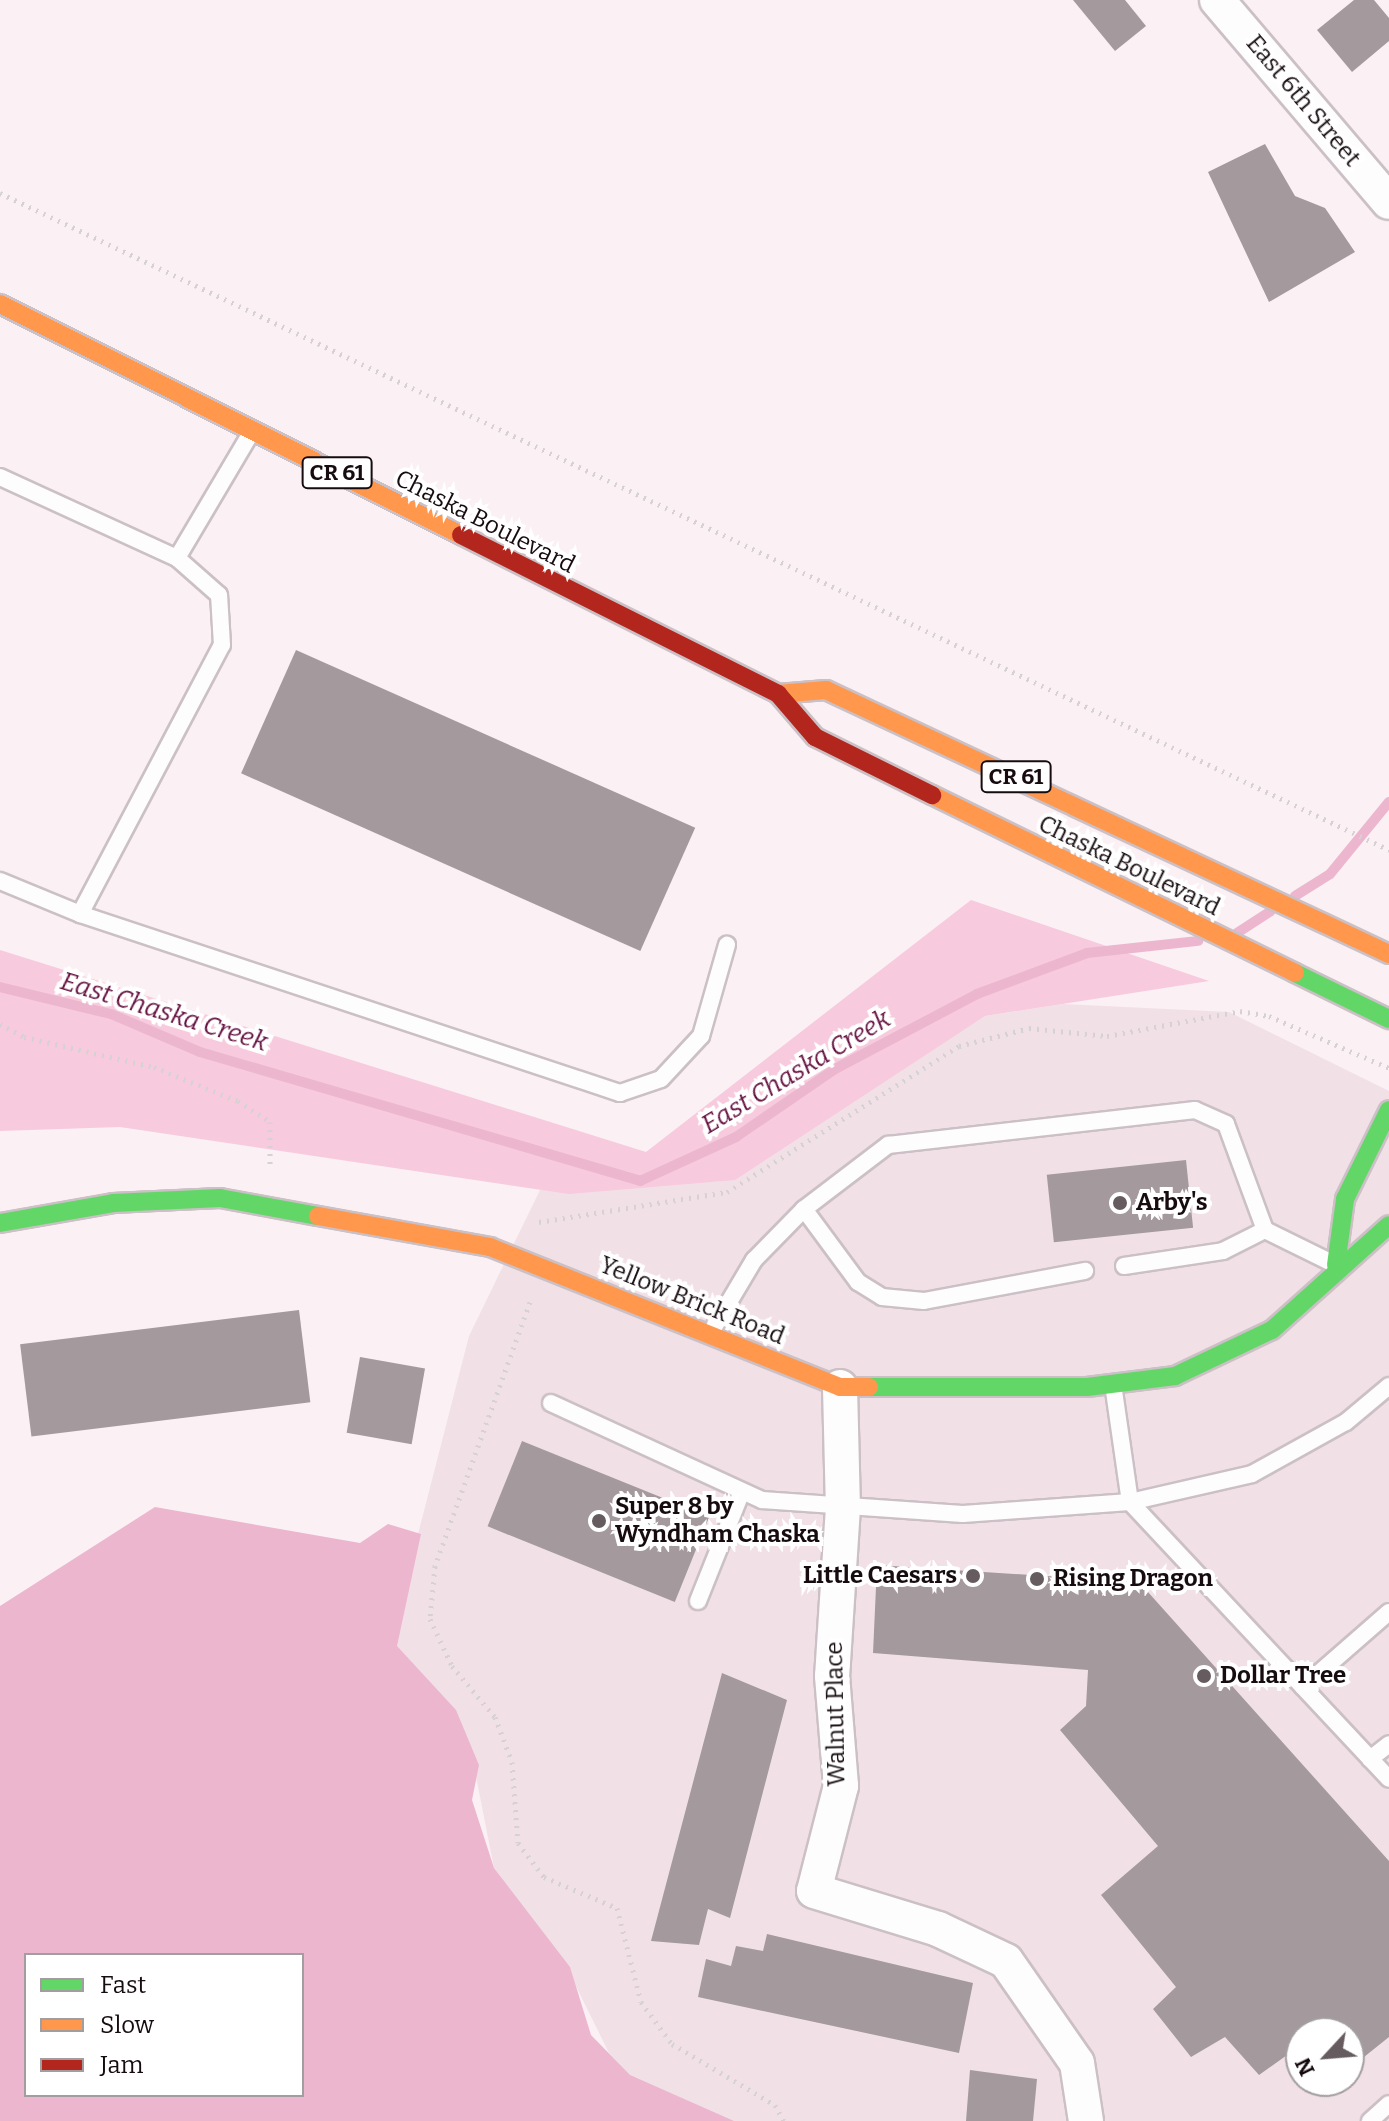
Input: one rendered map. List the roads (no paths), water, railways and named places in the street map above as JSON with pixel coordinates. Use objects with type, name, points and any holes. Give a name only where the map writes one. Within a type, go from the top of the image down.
[{"type":"main road","name":"Chaska Boulevard","points":[[0,304],[778,694],[815,737],[1389,1019]]},
{"type":"main road","name":"Chaska Boulevard","points":[[778,694],[826,690],[1249,885],[1389,954]]},
{"type":"main road","points":[[1336,1265],[1345,1199],[1389,1110]]},
{"type":"main road","name":"Yellow Brick Road","points":[[0,1223],[113,1203],[220,1198],[490,1247],[840,1387],[1113,1384],[1175,1376],[1226,1357],[1282,1321],[1336,1265],[1389,1225]]},
{"type":"street","name":"East 6th Street","points":[[1227,3],[1389,202]]},
{"type":"street","name":"Walnut Place","points":[[840,1387],[843,1507],[832,1676],[841,1786],[814,1891],[938,1929],[1006,1961],[1077,2063],[1086,2121]]},
{"type":"lane","points":[[177,558],[253,430]]},
{"type":"lane","points":[[0,477],[177,558],[219,595],[222,645],[80,914]]},
{"type":"lane","points":[[0,881],[80,914],[620,1093],[661,1079],[701,1036],[727,945]]},
{"type":"lane","points":[[710,1334],[754,1260],[804,1209],[888,1145],[1195,1110],[1226,1124],[1265,1230],[1336,1265]]},
{"type":"lane","points":[[804,1209],[858,1282],[882,1297],[924,1301],[1085,1271]]},
{"type":"lane","points":[[1124,1266],[1223,1251],[1265,1230]]},
{"type":"lane","points":[[1113,1384],[1130,1502],[1389,1779]]},
{"type":"lane","points":[[551,1403],[762,1500],[963,1514],[1130,1502],[1252,1474],[1346,1422],[1387,1392]]},
{"type":"lane","points":[[698,1601],[742,1491]]},
{"type":"lane","points":[[1303,1687],[1389,1612]]},
{"type":"lane","points":[[1370,1759],[1389,1744]]},
{"type":"lane","points":[[1370,2121],[1389,2104]]},
{"type":"waterway","name":"East Chaska Creek","points":[[1295,896],[1330,874],[1389,802]]},
{"type":"waterway","name":"East Chaska Creek","points":[[1237,933],[1271,911]]},
{"type":"waterway","name":"East Chaska Creek","points":[[0,987],[111,1014],[200,1052],[640,1181],[736,1137],[835,1069],[977,994],[1087,953],[1198,941]]},
{"type":"place","name":"Arby's","points":[[1120,1203]]},
{"type":"place","name":"Super 8 by Wyndham Chaska","points":[[599,1521]]},
{"type":"place","name":"Little Caesars","points":[[973,1576]]},
{"type":"place","name":"Rising Dragon","points":[[1037,1579]]},
{"type":"place","name":"Dollar Tree","points":[[1204,1676]]}]
